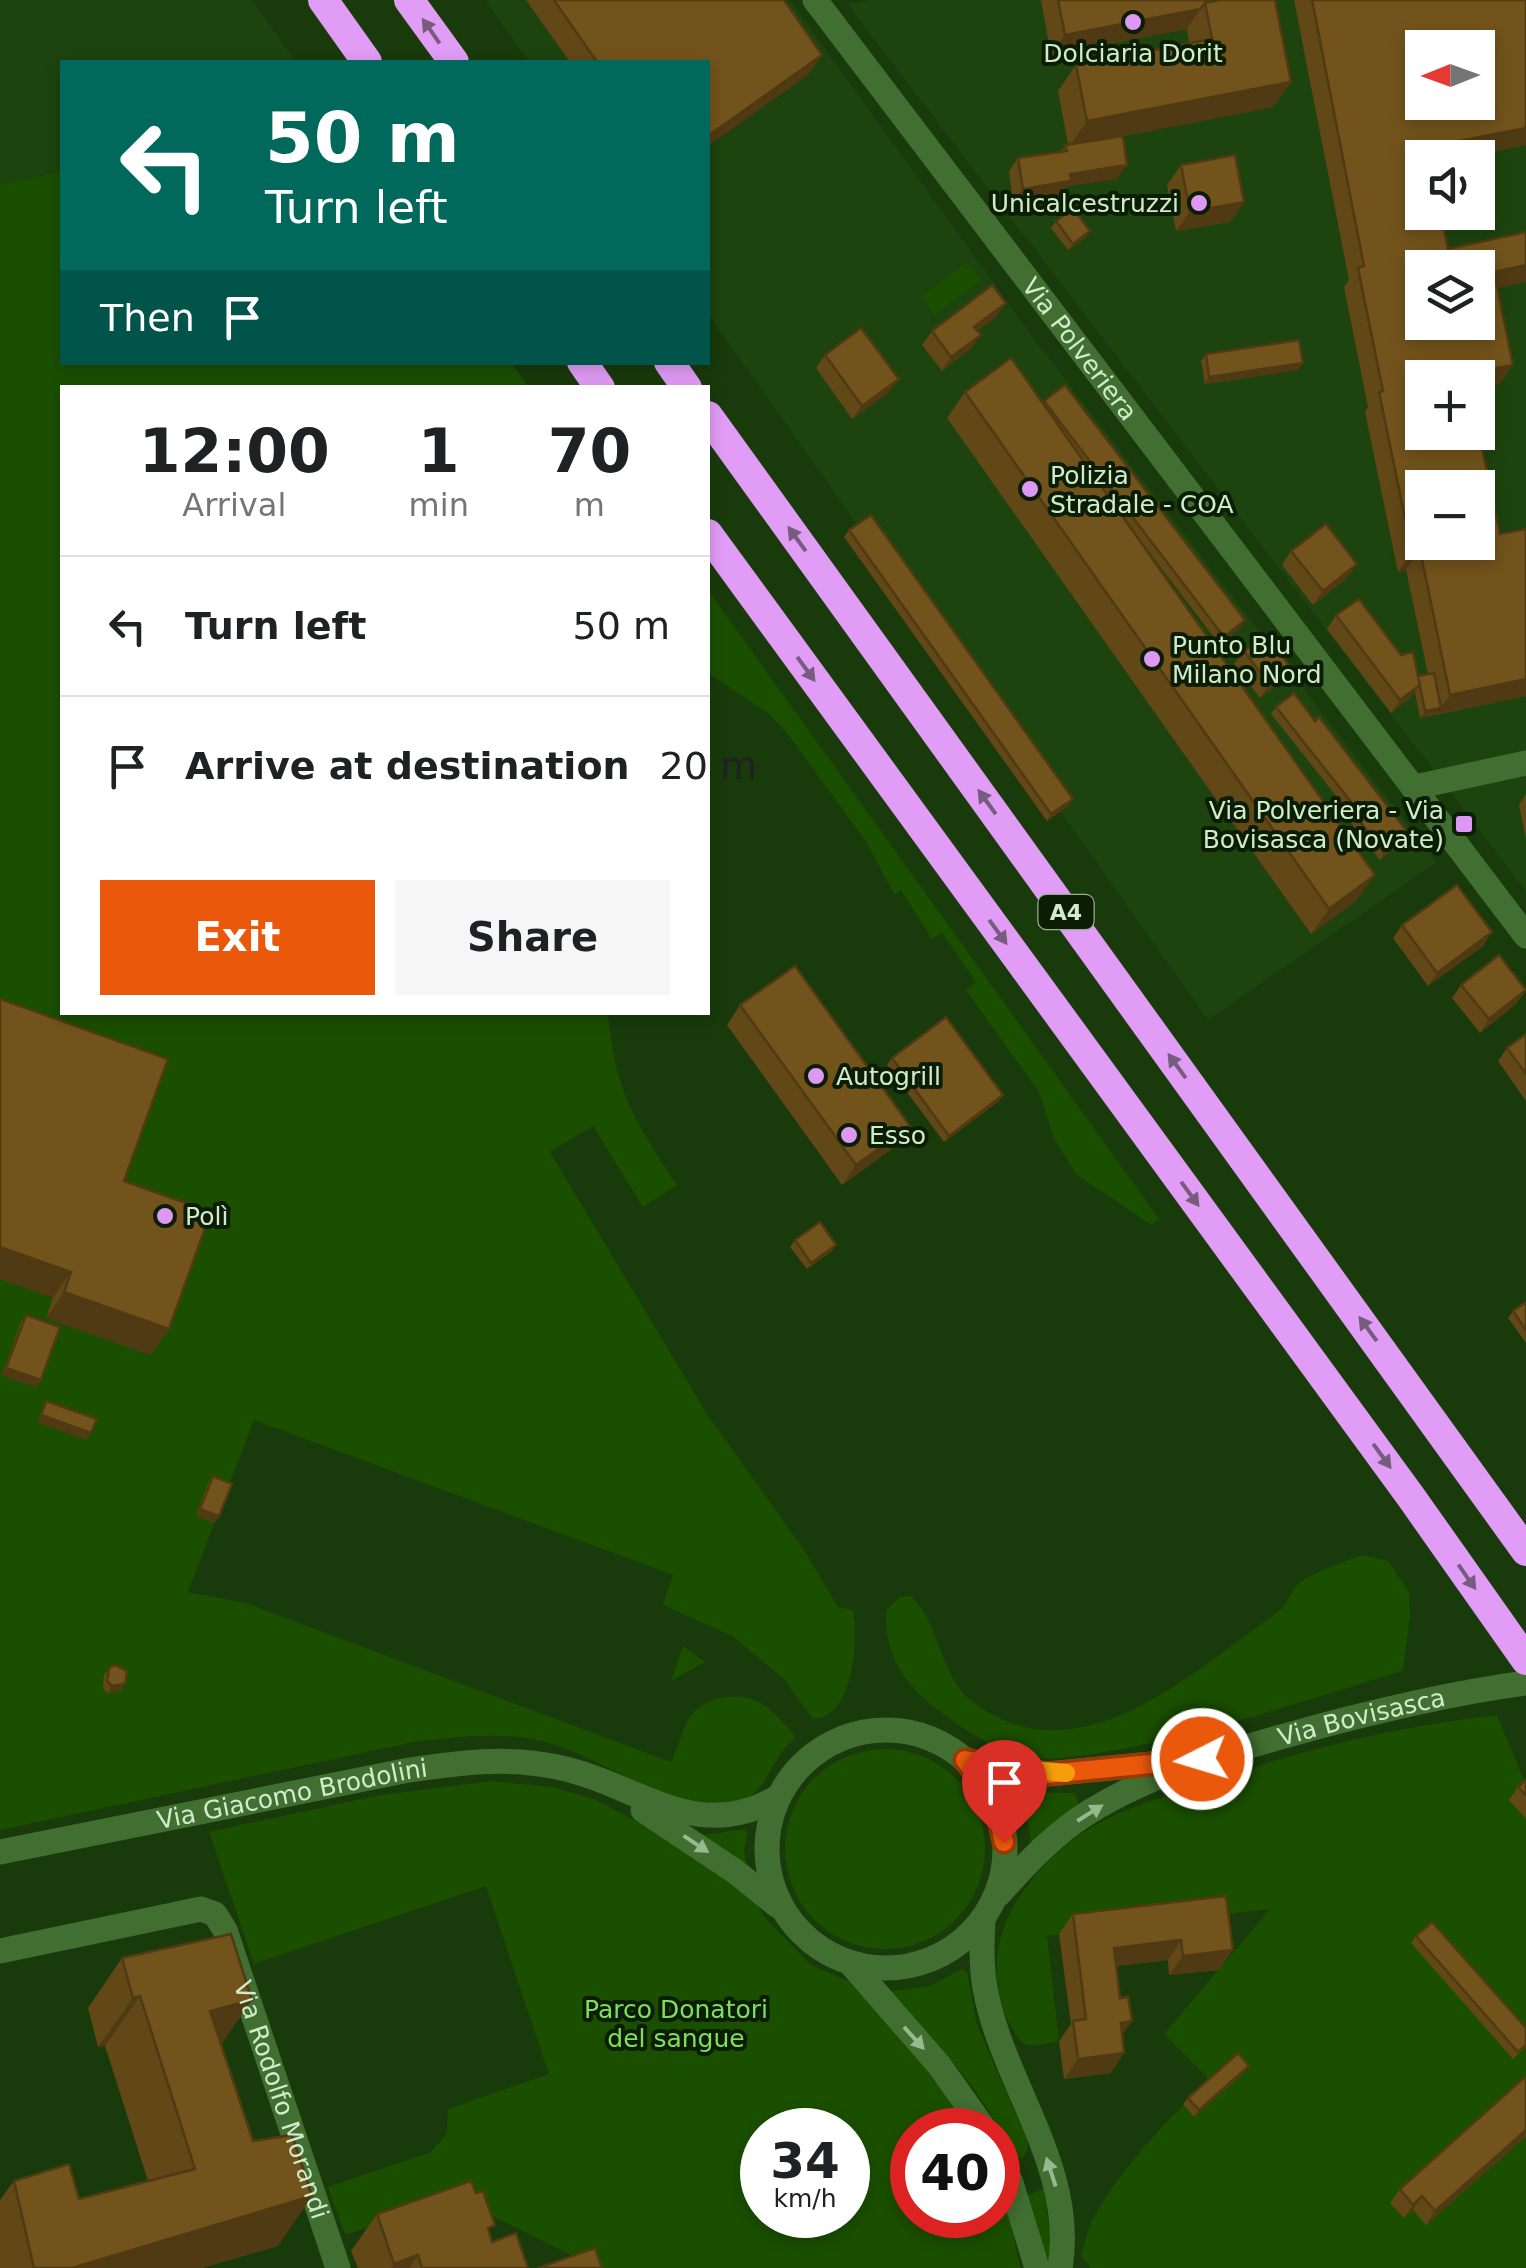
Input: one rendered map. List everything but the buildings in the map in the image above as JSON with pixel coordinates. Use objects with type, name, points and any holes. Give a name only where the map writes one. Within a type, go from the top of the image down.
[{"type":"highway","points":[[323,0],[366,60]]},
{"type":"highway","points":[[409,0],[453,60]]},
{"type":"highway","name":"A4","points":[[710,419],[1526,1551]]},
{"type":"highway","name":"A4","points":[[710,537],[1526,1660]]},
{"type":"street","name":"Via Polveriera","points":[[815,0],[1526,936]]},
{"type":"street","points":[[1415,787],[1526,763]]},
{"type":"street","name":"Via Bovisasca","points":[[988,1910],[1034,1855],[1090,1812],[1137,1786],[1202,1759],[1384,1708],[1526,1683]]},
{"type":"street","points":[[988,1910],[962,1941],[938,1957],[910,1967],[880,1969],[851,1964],[830,1955],[807,1940],[782,1909],[771,1882],[767,1854],[769,1825],[778,1797],[804,1763],[821,1749],[856,1734],[900,1731],[924,1736],[965,1760],[981,1778],[1002,1822],[1004,1862],[988,1910],[982,1962],[992,2016],[1053,2176],[1062,2214],[1060,2268]]},
{"type":"street","name":"Via Bovisasca","points":[[965,1760],[1048,1774],[1202,1759]]},
{"type":"street","name":"Via Giacomo Brodolini","points":[[0,1852],[435,1766],[490,1760],[525,1762],[584,1774],[690,1815],[741,1813],[778,1797]]},
{"type":"street","name":"Via Giacomo Brodolini","points":[[584,1774],[722,1862],[782,1909]]},
{"type":"street","name":"Via Rodolfo Morandi","points":[[0,1951],[201,1910],[215,1914],[225,1930],[338,2268]]},
{"type":"street","points":[[851,1964],[938,2064],[969,2108]]},
{"type":"street","points":[[1020,2211],[1036,2268]]},
{"type":"shaded area","points":[[0,0],[252,0],[295,60],[60,60],[60,171],[0,185]]},
{"type":"shaded area","points":[[485,0],[790,0],[1029,332],[1437,862],[1208,1020],[710,317],[710,60],[528,60]]},
{"type":"shaded area","points":[[869,0],[1526,0],[1526,891],[847,4]]},
{"type":"green space","points":[[60,171],[60,365],[512,365],[528,385],[60,385],[60,1015],[608,1015],[616,1064],[629,1104],[677,1185],[643,1207],[593,1126],[550,1152],[707,1414],[802,1547],[838,1607],[853,1610],[854,1657],[845,1693],[837,1706],[826,1716],[813,1719],[784,1679],[732,1636],[663,1605],[673,1575],[254,1420],[188,1592],[245,1603],[671,1762],[689,1718],[704,1704],[725,1697],[758,1701],[795,1735],[761,1786],[744,1801],[710,1806],[686,1801],[560,1746],[506,1736],[476,1736],[414,1742],[0,1830],[0,185]]},
{"type":"green space","points":[[967,262],[981,280],[935,315],[921,297]]},
{"type":"green space","points":[[710,593],[1159,1219],[1151,1225],[1076,1174],[1054,1139],[1039,1092],[966,990],[976,982],[942,933],[932,939],[901,890],[894,894],[867,843],[768,713],[710,674]]},
{"type":"green space","points":[[1362,1555],[1388,1561],[1409,1592],[1403,1671],[1225,1724],[1117,1750],[1044,1759],[1020,1755],[980,1739],[912,1687],[891,1652],[888,1638],[887,1609],[900,1597],[911,1596],[928,1620],[952,1677],[972,1701],[1005,1721],[1038,1729],[1071,1729],[1137,1708],[1168,1690],[1275,1614],[1299,1583]]},
{"type":"green space","points":[[683,1646],[705,1662],[671,1681]]},
{"type":"green space","points":[[1497,1715],[1526,1785],[1526,2268],[1091,2268],[1081,2256],[1091,2223],[1104,2200],[1146,2145],[1210,2080],[1164,2034],[1270,1909],[1047,1936],[1059,2041],[1033,2045],[1021,2042],[1013,2030],[1002,2004],[997,1976],[1002,1933],[1022,1893],[1068,1844],[1130,1809],[1230,1774],[1343,1742]]},
{"type":"green space","points":[[885,1749],[923,1756],[956,1778],[978,1811],[985,1849],[978,1887],[956,1920],[923,1942],[885,1949],[847,1942],[814,1920],[792,1887],[785,1849],[792,1811],[814,1778],[847,1756]]},
{"type":"green space","name":"Parco Donatori del sangue","points":[[491,1781],[553,1787],[593,1799],[650,1828],[753,1897],[765,1918],[811,1965],[850,1982],[926,2067],[957,2108],[890,2108],[890,2238],[1014,2238],[1020,2268],[597,2268],[456,2198],[345,2235],[328,2187],[431,2152],[447,2133],[448,2109],[549,2074],[486,1886],[254,1964],[209,1832],[375,1796]]},
{"type":"green space","points":[[1018,1792],[1075,1793],[1080,1811],[1032,1846],[1025,1805]]},
{"type":"green space","points":[[745,1829],[746,1863],[742,1866],[701,1839],[703,1835]]},
{"type":"green space","points":[[962,1969],[967,1972],[977,2025],[1013,2108],[987,2108],[958,2068],[890,1997],[891,1991],[930,1986]]},
{"type":"green space","points":[[1020,2124],[1028,2149],[1020,2157]]},
{"type":"green space","points":[[1044,2189],[1051,2242],[1048,2267],[1027,2195]]},
{"type":"slow traffic","points":[[1000,1767],[1066,1773]]},
{"type":"place","name":"Dolciaria Dorit","points":[[1133,22]]},
{"type":"place","name":"Unicalcestruzzi","points":[[1199,203]]},
{"type":"place","name":"Polizia Stradale - COA","points":[[1030,489]]},
{"type":"place","name":"Punto Blu Milano Nord","points":[[1152,659]]},
{"type":"place","name":"Via Polveriera - Via Bovisasca (Novate)","points":[[1464,824]]},
{"type":"place","name":"Autogrill","points":[[816,1076]]},
{"type":"place","name":"Esso","points":[[849,1135]]},
{"type":"place","name":"Polì","points":[[165,1216]]},
{"type":"route","points":[[1004,1842],[994,1799],[965,1760],[1048,1774],[1202,1759]]}]
